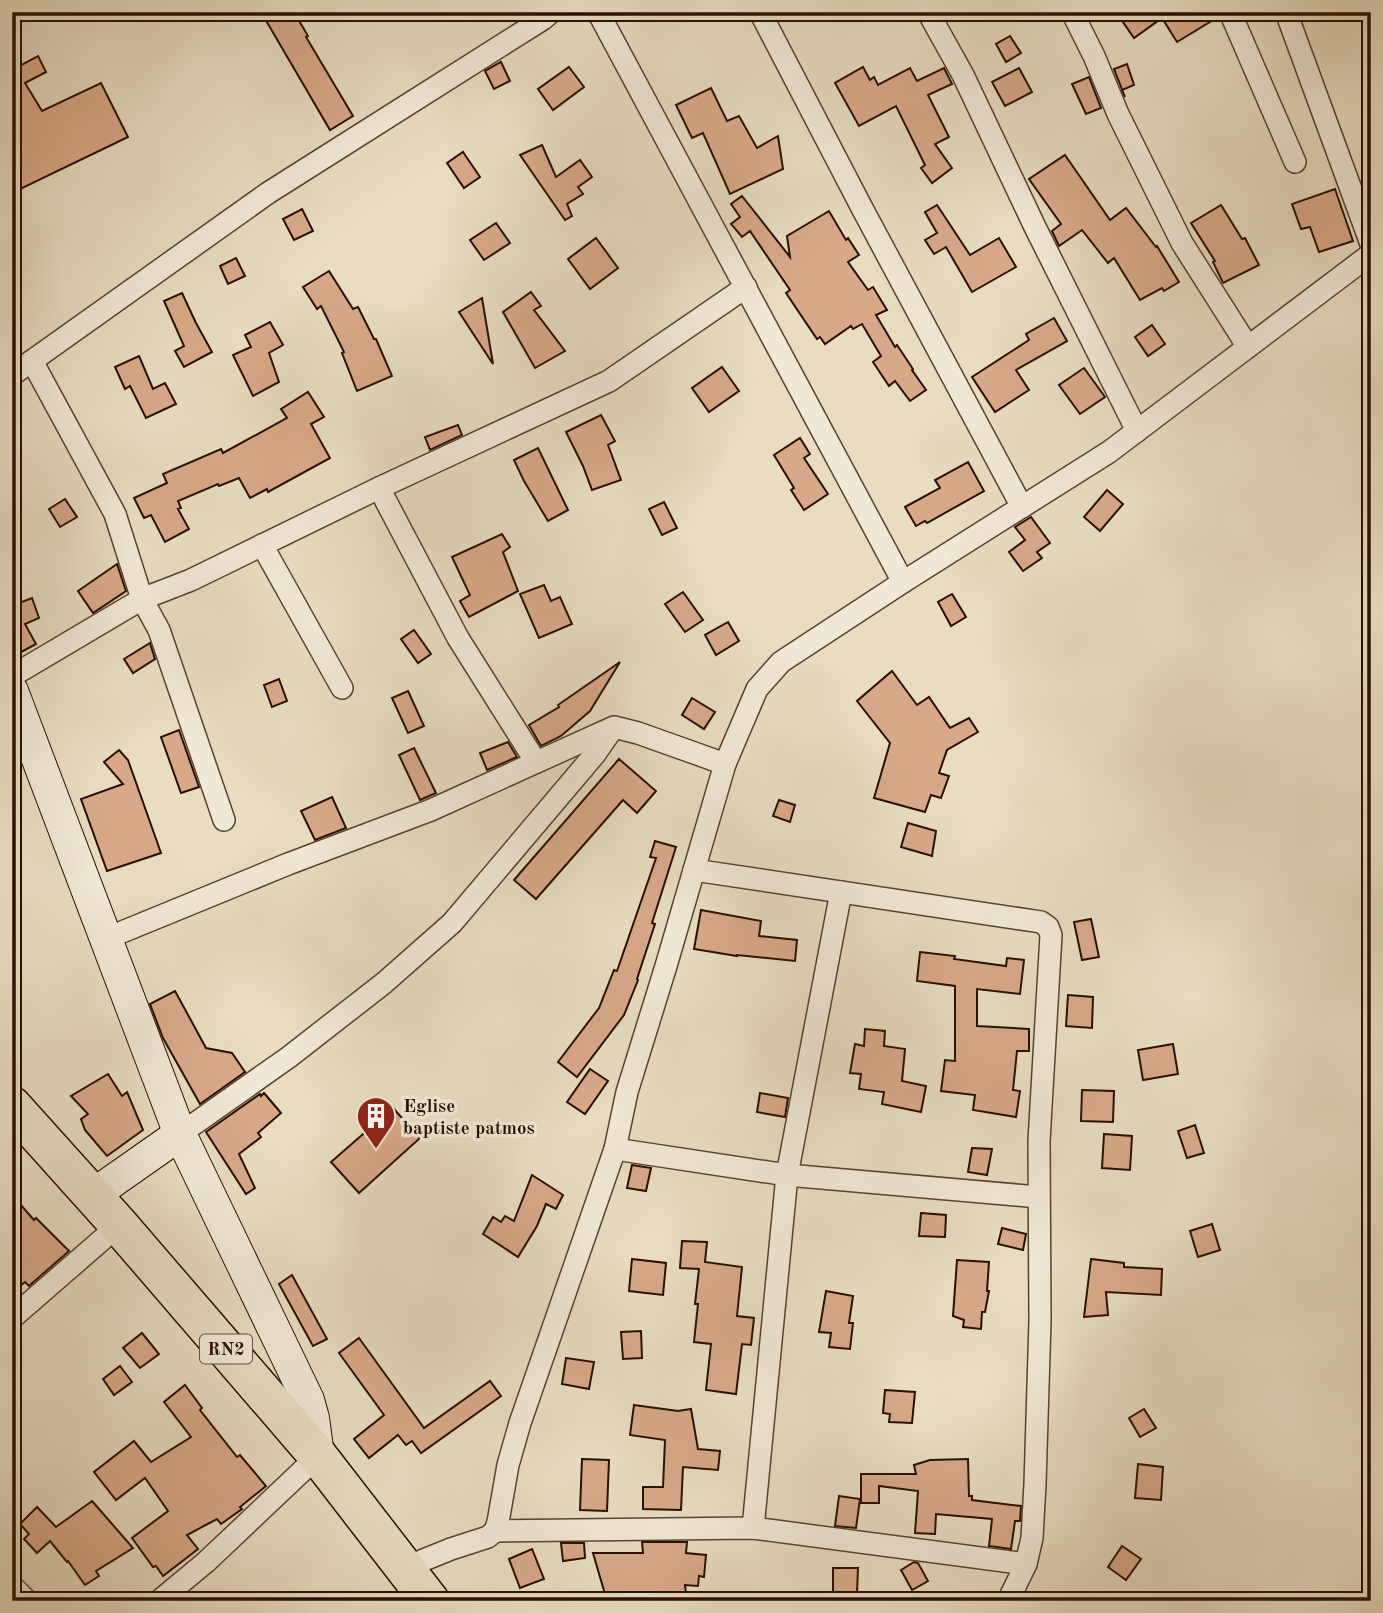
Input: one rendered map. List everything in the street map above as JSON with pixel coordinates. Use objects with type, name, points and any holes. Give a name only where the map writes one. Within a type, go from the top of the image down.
[{"type":"highway","name":"RN2","points":[[12,1106],[119,1224],[318,1456],[430,1601]]},
{"type":"street","points":[[12,375],[268,193],[551,12]]},
{"type":"street","points":[[598,12],[903,582]]},
{"type":"street","points":[[760,12],[1021,507]]},
{"type":"street","points":[[928,12],[963,75],[1136,431]]},
{"type":"street","points":[[1072,12],[1118,114],[1182,243],[1248,347]]},
{"type":"street","points":[[1230,12],[1295,162]]},
{"type":"street","points":[[1289,14],[1371,244]]},
{"type":"street","points":[[404,1569],[488,1537],[495,1531],[508,1465],[520,1423],[615,1149],[627,1092],[725,764],[757,689],[782,662],[1109,452],[1371,254]]},
{"type":"street","points":[[12,676],[142,598],[191,580],[379,488],[609,381],[746,287]]},
{"type":"street","points":[[32,361],[115,514],[142,598],[159,630],[224,820]]},
{"type":"street","points":[[379,488],[458,638],[537,762]]},
{"type":"street","points":[[262,545],[342,688]]},
{"type":"street","points":[[12,691],[180,1134],[308,1400],[313,1418],[318,1456],[206,1562],[159,1601]]},
{"type":"street","points":[[105,939],[288,864],[431,810],[614,727],[639,733],[725,764]]},
{"type":"street","points":[[93,1195],[289,1057],[384,984],[452,923],[595,754],[614,727]]},
{"type":"street","points":[[694,870],[1041,922],[1048,927],[1051,935],[1039,1141],[1040,1321],[1032,1538],[1026,1564],[1008,1601]]},
{"type":"street","points":[[753,1528],[787,1175],[841,892]]},
{"type":"street","points":[[615,1149],[787,1175],[1039,1197]]},
{"type":"street","points":[[12,1318],[119,1224]]},
{"type":"street","points":[[495,1531],[753,1528],[1026,1564]]},
{"type":"street","points":[[12,1586],[27,1601]]},
{"type":"building","points":[[261,12],[294,12],[353,116],[330,130]]},
{"type":"building","points":[[1116,12],[1217,12],[1218,17],[1177,42],[1162,18],[1134,38]]},
{"type":"building","points":[[1010,36],[1021,53],[1006,62],[996,44]]},
{"type":"building","points":[[38,56],[46,72],[25,83],[42,111],[101,83],[128,137],[12,193],[12,61],[16,68]]},
{"type":"building","points":[[501,62],[510,81],[494,89],[485,71]]},
{"type":"building","points":[[1127,64],[1134,85],[1122,90],[1114,69]]},
{"type":"building","points":[[569,67],[584,87],[553,110],[538,89]]},
{"type":"building","points":[[863,67],[870,80],[874,77],[878,85],[910,68],[917,81],[944,68],[952,84],[928,95],[949,137],[935,144],[952,168],[932,183],[921,168],[925,165],[896,106],[859,126],[835,83]]},
{"type":"building","points":[[1019,68],[1032,92],[1005,106],[992,82]]},
{"type":"building","points":[[1089,77],[1101,108],[1086,114],[1072,84]]},
{"type":"building","points":[[711,88],[727,121],[739,116],[757,148],[778,136],[783,169],[730,194],[703,133],[692,138],[676,105]]},
{"type":"building","points":[[542,145],[556,177],[580,160],[592,177],[578,187],[583,194],[567,204],[572,216],[565,220],[520,155]]},
{"type":"building","points":[[463,152],[480,177],[464,188],[447,163]]},
{"type":"building","points":[[1065,155],[1110,220],[1126,208],[1157,246],[1179,282],[1140,300],[1114,258],[1108,263],[1082,230],[1059,246],[1052,231],[1061,224],[1029,179]]},
{"type":"building","points":[[1335,189],[1353,241],[1319,252],[1310,227],[1301,229],[1292,204]]},
{"type":"building","points":[[742,196],[790,257],[787,236],[829,211],[846,240],[848,238],[859,255],[848,262],[868,290],[873,287],[887,310],[876,315],[926,390],[910,401],[895,381],[889,386],[873,362],[881,356],[862,324],[853,329],[851,326],[825,344],[820,337],[817,339],[786,293],[790,290],[750,231],[742,237],[731,224],[740,217],[731,204]]},
{"type":"building","points":[[937,205],[970,255],[999,238],[1016,267],[972,292],[946,247],[934,254],[925,240],[937,233],[925,212]]},
{"type":"building","points":[[1221,205],[1242,239],[1245,238],[1259,265],[1223,283],[1213,262],[1215,261],[1191,223]]},
{"type":"building","points":[[302,209],[313,231],[294,240],[283,219]]},
{"type":"building","points":[[496,223],[510,243],[484,260],[470,240]]},
{"type":"building","points":[[596,238],[618,268],[590,289],[568,259]]},
{"type":"building","points":[[236,258],[245,276],[228,284],[220,266]]},
{"type":"building","points":[[329,271],[353,309],[358,307],[392,376],[357,391],[342,353],[344,352],[321,306],[317,309],[303,287]]},
{"type":"building","points":[[531,292],[541,306],[534,310],[565,351],[535,368],[503,312]]},
{"type":"building","points":[[182,293],[212,352],[184,367],[175,351],[184,346],[164,301]]},
{"type":"building","points":[[482,298],[493,364],[459,312]]},
{"type":"building","points":[[1054,318],[1067,341],[1016,370],[1029,390],[995,412],[972,377],[1029,340],[1026,334]]},
{"type":"building","points":[[270,322],[283,345],[269,353],[279,382],[253,396],[233,355],[251,347],[245,335]]},
{"type":"building","points":[[1152,325],[1165,344],[1148,356],[1135,337]]},
{"type":"building","points":[[139,356],[153,389],[165,383],[176,404],[146,418],[130,386],[125,389],[115,367]]},
{"type":"building","points":[[722,367],[739,391],[709,412],[692,388]]},
{"type":"building","points":[[1084,368],[1105,397],[1080,414],[1059,385]]},
{"type":"building","points":[[308,392],[324,417],[311,424],[330,458],[268,492],[267,489],[250,498],[239,478],[178,501],[181,508],[178,509],[189,529],[165,542],[151,515],[144,518],[134,498],[167,483],[163,474],[221,449],[223,453],[287,418],[281,409]]},
{"type":"building","points":[[601,415],[615,441],[608,445],[621,480],[592,490],[566,432]]},
{"type":"building","points":[[458,425],[462,435],[430,450],[425,437]]},
{"type":"building","points":[[800,438],[810,454],[804,458],[828,494],[804,510],[774,455]]},
{"type":"building","points":[[538,448],[568,510],[548,521],[514,460]]},
{"type":"building","points":[[968,462],[984,491],[927,523],[925,521],[916,526],[905,507],[940,488],[935,480]]},
{"type":"building","points":[[1107,490],[1123,504],[1100,531],[1084,517]]},
{"type":"building","points":[[65,499],[77,517],[60,527],[49,509]]},
{"type":"building","points":[[664,502],[677,528],[662,535],[649,509]]},
{"type":"building","points":[[1031,517],[1050,543],[1037,552],[1042,558],[1023,571],[1009,552],[1025,540],[1015,527]]},
{"type":"building","points":[[502,534],[510,547],[503,552],[518,591],[469,617],[460,601],[470,595],[452,557]]},
{"type":"building","points":[[117,564],[126,591],[93,613],[78,591]]},
{"type":"building","points":[[544,585],[551,601],[560,597],[572,624],[539,638],[520,594]]},
{"type":"building","points":[[683,592],[703,620],[685,632],[665,604]]},
{"type":"building","points":[[952,594],[966,617],[951,626],[938,602]]},
{"type":"building","points":[[32,598],[39,618],[25,624],[36,644],[12,657],[12,601],[14,605]]},
{"type":"building","points":[[728,622],[739,641],[716,655],[705,635]]},
{"type":"building","points":[[414,630],[431,654],[418,663],[401,639]]},
{"type":"building","points":[[150,643],[155,659],[133,673],[124,659]]},
{"type":"building","points":[[620,662],[590,711],[561,736],[541,746],[529,725],[559,707],[558,705]]},
{"type":"building","points":[[892,671],[917,705],[929,697],[950,728],[969,718],[978,732],[947,750],[939,773],[949,776],[941,798],[931,795],[925,812],[874,798],[890,743],[857,701]]},
{"type":"building","points":[[279,679],[287,701],[272,707],[264,685]]},
{"type":"building","points":[[408,691],[424,726],[408,733],[392,698]]},
{"type":"building","points":[[692,698],[715,712],[704,729],[682,715]]},
{"type":"building","points":[[179,730],[199,787],[181,793],[161,737]]},
{"type":"building","points":[[508,742],[517,757],[487,770],[480,753]]},
{"type":"building","points":[[414,748],[436,793],[420,800],[399,755]]},
{"type":"building","points":[[119,750],[128,760],[161,853],[107,871],[81,799],[123,784],[104,762]]},
{"type":"building","points":[[619,759],[656,791],[637,813],[623,800],[536,899],[514,880]]},
{"type":"building","points":[[332,797],[346,828],[315,840],[301,811]]},
{"type":"building","points":[[779,800],[795,805],[790,822],[773,816]]},
{"type":"building","points":[[908,823],[936,831],[932,856],[901,847]]},
{"type":"building","points":[[655,841],[676,847],[652,923],[655,924],[638,980],[624,1015],[577,1077],[558,1062],[599,1008],[614,970],[617,971],[656,858],[650,857]]},
{"type":"building","points":[[701,910],[761,921],[759,936],[797,940],[795,961],[694,949]]},
{"type":"building","points":[[1091,919],[1099,957],[1082,960],[1074,922]]},
{"type":"building","points":[[920,952],[1006,966],[1007,958],[1024,960],[1020,994],[977,989],[977,1026],[1029,1029],[1029,1051],[1017,1051],[1013,1090],[1020,1091],[1016,1117],[973,1110],[975,1095],[941,1091],[945,1060],[955,1061],[955,986],[917,981]]},
{"type":"building","points":[[175,991],[206,1048],[232,1053],[245,1072],[200,1104],[163,1038],[150,1004]]},
{"type":"building","points":[[1068,995],[1093,997],[1092,1028],[1066,1026]]},
{"type":"building","points":[[865,1029],[885,1031],[884,1046],[905,1049],[902,1081],[926,1086],[921,1112],[882,1104],[884,1092],[859,1089],[861,1074],[850,1073],[855,1044],[864,1046]]},
{"type":"building","points":[[1173,1044],[1178,1074],[1143,1080],[1138,1050]]},
{"type":"building","points":[[590,1069],[608,1081],[585,1114],[567,1102]]},
{"type":"building","points":[[108,1074],[122,1096],[127,1092],[143,1130],[107,1156],[85,1130],[81,1119],[88,1114],[71,1096]]},
{"type":"building","points":[[1082,1090],[1114,1091],[1113,1122],[1081,1121]]},
{"type":"building","points":[[264,1093],[281,1113],[258,1133],[261,1137],[239,1154],[255,1188],[246,1194],[206,1132]]},
{"type":"building","points":[[760,1093],[788,1098],[785,1117],[757,1112]]},
{"type":"building","name":"Eglise baptiste patmos","points":[[393,1108],[420,1138],[359,1193],[331,1162]]},
{"type":"building","points":[[1195,1125],[1204,1153],[1187,1158],[1178,1131]]},
{"type":"building","points":[[1104,1134],[1132,1136],[1130,1170],[1102,1168]]},
{"type":"building","points":[[972,1148],[992,1149],[987,1175],[968,1172]]},
{"type":"building","points":[[632,1165],[651,1168],[646,1191],[627,1188]]},
{"type":"building","points":[[532,1175],[563,1195],[556,1209],[546,1204],[537,1226],[518,1257],[483,1234],[493,1217],[501,1222],[505,1216],[514,1221]]},
{"type":"building","points":[[12,1195],[34,1220],[36,1218],[69,1251],[29,1286],[25,1282],[12,1292]]},
{"type":"building","points":[[921,1213],[946,1215],[945,1237],[919,1236]]},
{"type":"building","points":[[1212,1224],[1220,1250],[1198,1257],[1190,1231]]},
{"type":"building","points":[[1002,1228],[1026,1234],[1023,1250],[998,1244]]},
{"type":"building","points":[[682,1241],[707,1242],[705,1262],[742,1267],[737,1316],[754,1318],[751,1345],[742,1344],[736,1394],[706,1390],[711,1344],[694,1342],[699,1269],[680,1268]]},
{"type":"building","points":[[632,1259],[666,1263],[663,1295],[629,1291]]},
{"type":"building","points":[[1091,1259],[1124,1263],[1124,1267],[1162,1269],[1161,1295],[1106,1292],[1108,1315],[1084,1317]]},
{"type":"building","points":[[957,1260],[989,1262],[989,1291],[985,1312],[982,1312],[981,1329],[963,1327],[964,1320],[953,1316]]},
{"type":"building","points":[[292,1275],[327,1339],[313,1346],[279,1284]]},
{"type":"building","points":[[826,1291],[853,1296],[849,1323],[853,1323],[850,1349],[829,1347],[831,1333],[819,1332]]},
{"type":"building","points":[[641,1331],[642,1358],[623,1359],[621,1332]]},
{"type":"building","points":[[142,1333],[159,1354],[140,1368],[123,1348]]},
{"type":"building","points":[[359,1338],[424,1428],[490,1381],[501,1396],[421,1453],[412,1441],[406,1445],[398,1435],[369,1458],[354,1439],[384,1415],[339,1353]]},
{"type":"building","points":[[566,1358],[594,1362],[589,1389],[562,1384]]},
{"type":"building","points":[[120,1366],[132,1382],[114,1395],[103,1379]]},
{"type":"building","points":[[185,1385],[202,1408],[200,1410],[237,1457],[240,1455],[266,1486],[221,1524],[217,1519],[187,1535],[198,1549],[163,1576],[132,1538],[168,1511],[145,1478],[116,1500],[94,1472],[134,1441],[151,1462],[191,1437],[164,1402]]},
{"type":"building","points":[[885,1390],[915,1392],[912,1423],[889,1422],[890,1414],[883,1413]]},
{"type":"building","points":[[634,1405],[678,1411],[691,1409],[698,1449],[720,1451],[718,1470],[683,1467],[681,1510],[643,1509],[643,1487],[663,1487],[665,1440],[630,1435]]},
{"type":"building","points":[[1144,1409],[1156,1428],[1140,1437],[1129,1418]]},
{"type":"building","points":[[582,1459],[609,1460],[607,1511],[580,1510]]},
{"type":"building","points":[[968,1459],[969,1496],[972,1496],[972,1500],[1021,1506],[1020,1521],[1015,1521],[1011,1549],[989,1546],[992,1519],[936,1514],[935,1534],[915,1533],[918,1491],[879,1486],[879,1503],[861,1503],[861,1474],[916,1474],[914,1465],[930,1460]]},
{"type":"building","points":[[1138,1464],[1163,1467],[1161,1500],[1135,1498]]},
{"type":"building","points":[[839,1496],[860,1499],[856,1528],[835,1526]]},
{"type":"building","points":[[92,1501],[133,1548],[96,1571],[99,1576],[85,1585],[50,1541],[37,1553],[24,1539],[29,1534],[20,1524],[37,1507],[56,1527]]},
{"type":"building","points":[[642,1542],[687,1542],[686,1553],[706,1555],[704,1577],[699,1576],[698,1586],[685,1585],[687,1601],[607,1601],[593,1553],[643,1553]]},
{"type":"building","points":[[561,1543],[584,1543],[585,1558],[563,1561]]},
{"type":"building","points":[[1122,1546],[1141,1559],[1126,1580],[1108,1567]]},
{"type":"building","points":[[532,1549],[544,1579],[520,1588],[509,1559]]},
{"type":"building","points":[[914,1562],[918,1563],[928,1581],[912,1590],[901,1570]]},
{"type":"building","points":[[833,1568],[858,1568],[857,1594],[833,1593]]},
{"type":"place","name":"Eglise baptiste patmos","points":[[376,1150]]}]
